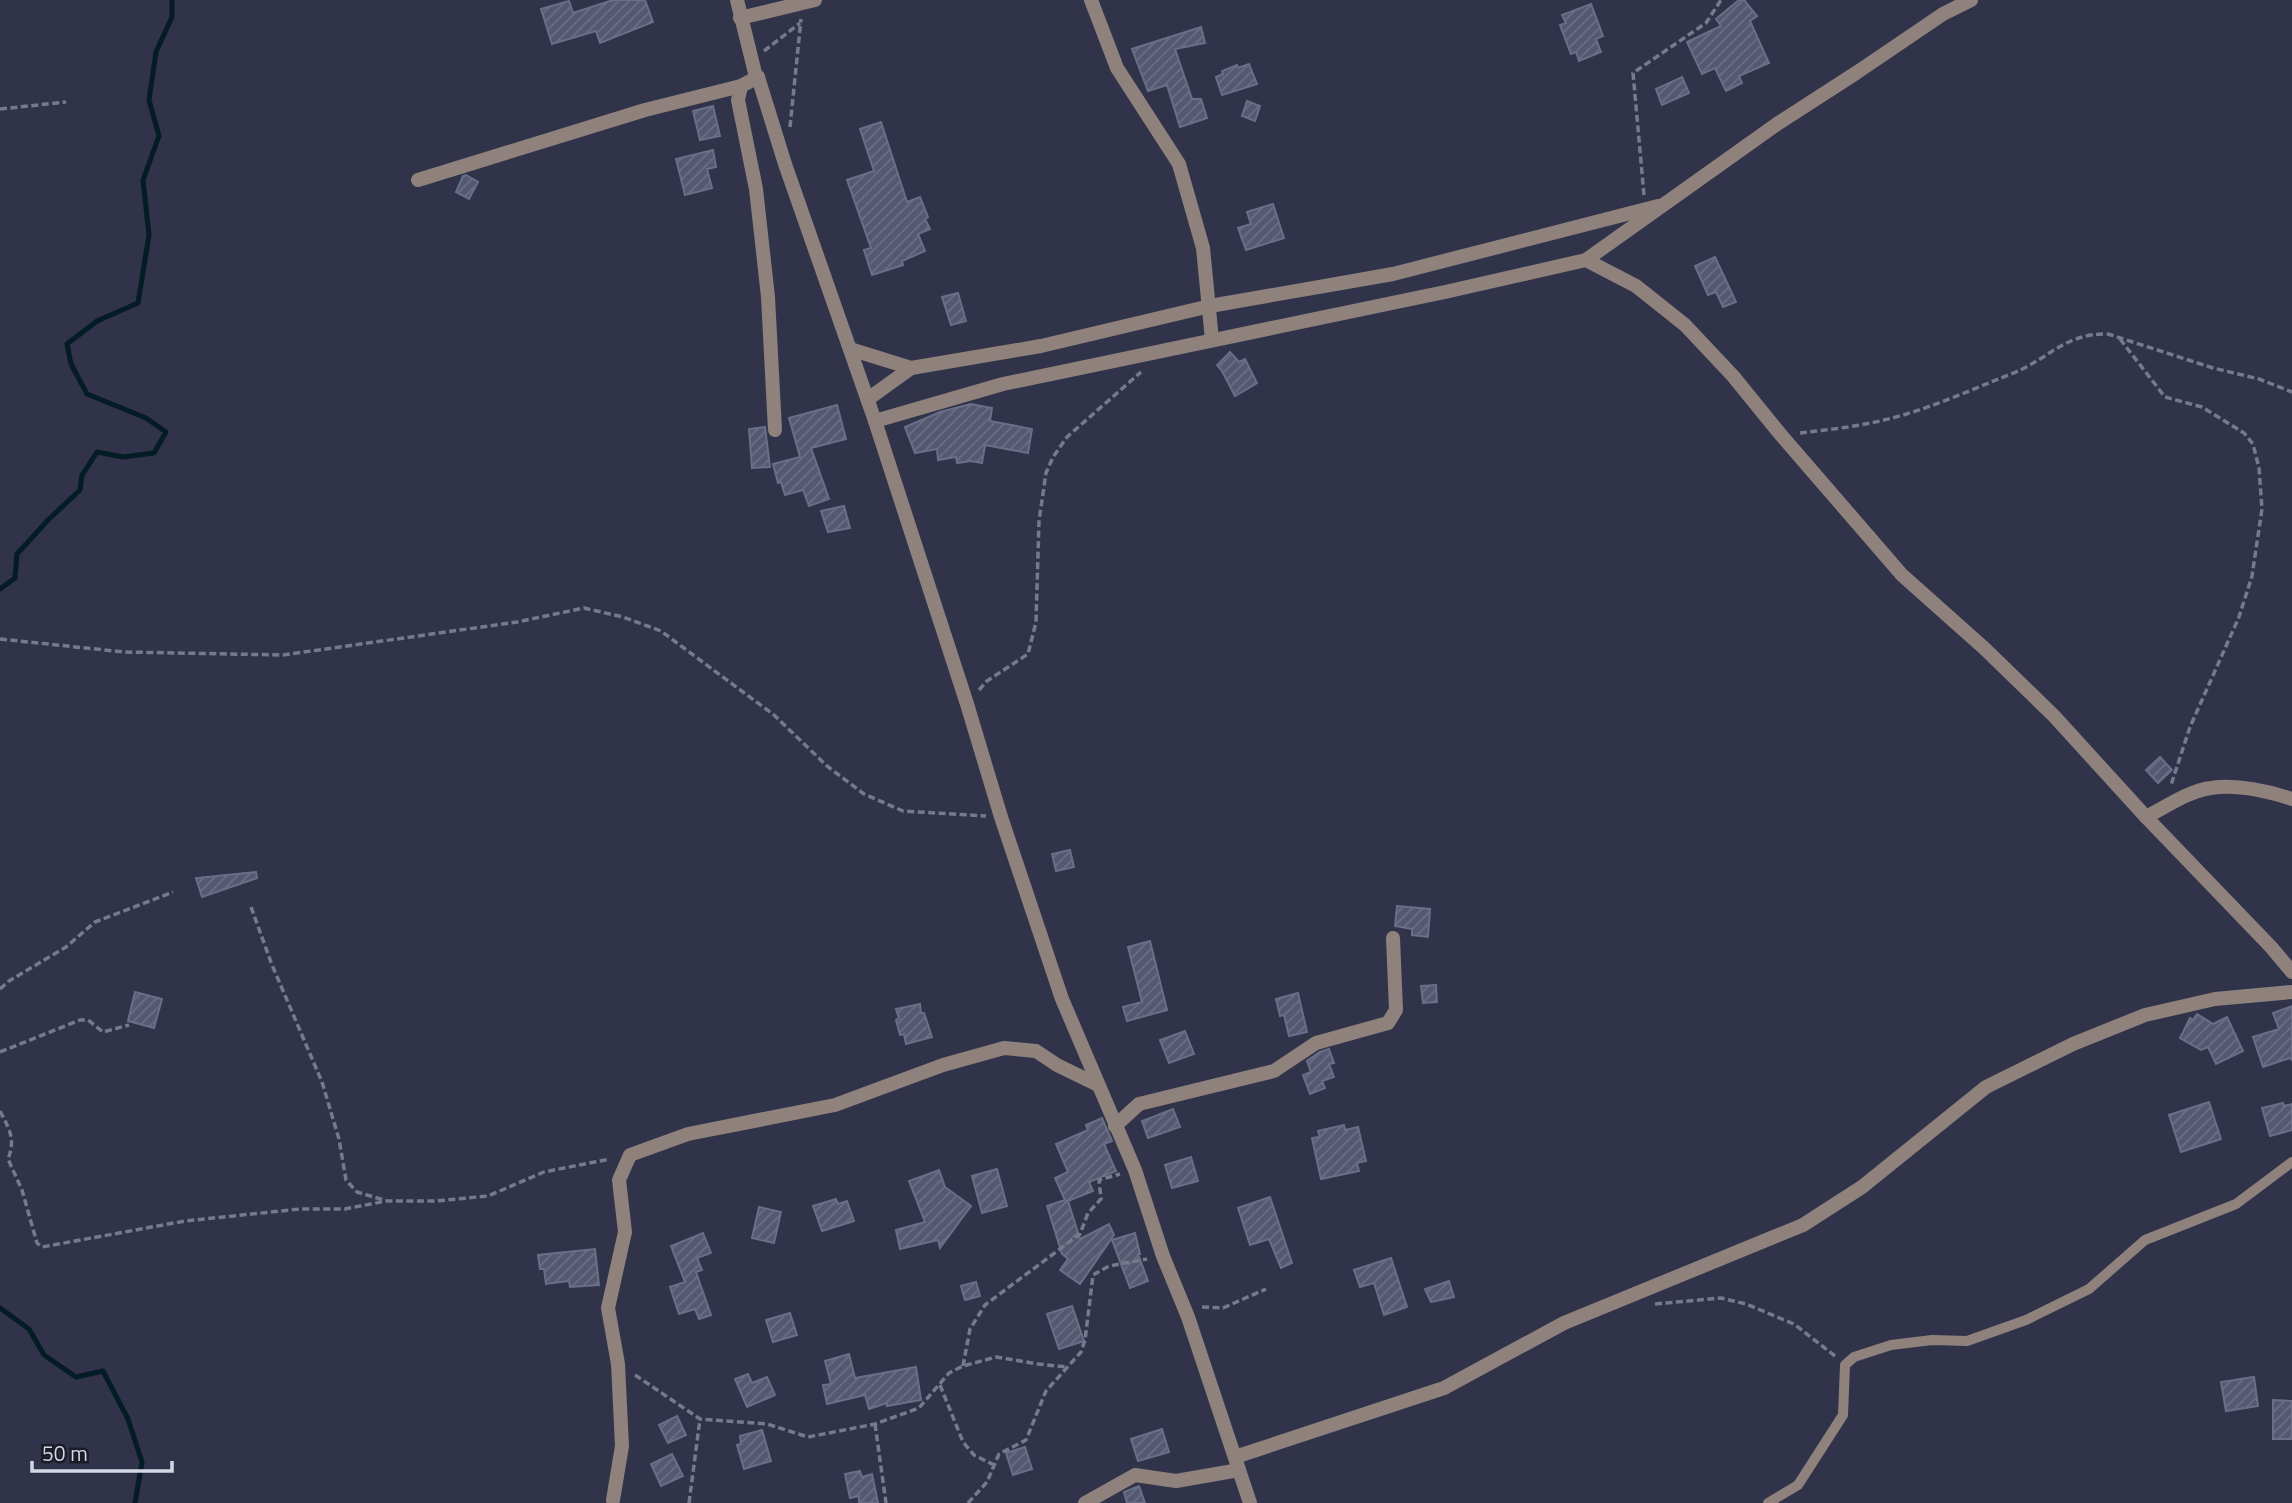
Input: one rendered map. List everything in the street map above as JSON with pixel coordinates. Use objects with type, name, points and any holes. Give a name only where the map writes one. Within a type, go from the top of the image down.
[{"type":"street","points":[[737,0],[756,77],[875,421],[1062,999],[1135,1171],[1163,1256],[1188,1317],[1250,1503]]},
{"type":"street","points":[[1091,0],[1117,68],[1179,164],[1203,248],[1212,340]]},
{"type":"street","points":[[875,421],[1003,384],[1586,260],[1777,124],[1942,14],[1971,0]]},
{"type":"street","points":[[740,18],[808,1]]},
{"type":"street","points":[[418,180],[645,110],[741,86],[758,77]]},
{"type":"street","points":[[741,86],[738,100],[756,190],[768,297],[775,430]]},
{"type":"street","points":[[867,399],[911,368],[1041,346],[1210,306],[1393,274],[1662,205]]},
{"type":"street","points":[[1586,260],[1636,286],[1685,325],[1733,376],[1902,575],[1984,648],[2054,716],[2292,972]]},
{"type":"street","points":[[850,349],[911,368]]},
{"type":"street","points":[[2146,817],[2188,795],[2211,788],[2245,788],[2292,799]]},
{"type":"street","points":[[1115,1126],[1139,1104],[1274,1071],[1316,1043],[1388,1023],[1396,1010],[1393,937]]},
{"type":"street","points":[[1085,1503],[1135,1475],[1176,1481],[1237,1464],[1444,1388],[1564,1323],[1804,1225],[1862,1187],[1986,1087],[2073,1044],[2145,1015],[2215,999],[2292,992]]},
{"type":"street","points":[[612,1500],[622,1446],[618,1364],[608,1308],[625,1232],[619,1180],[630,1155],[688,1134],[835,1105],[943,1065],[1004,1048],[1036,1051],[1057,1065],[1098,1085]]},
{"type":"lane","points":[[1768,1503],[1798,1485],[1843,1415],[1845,1364],[1854,1357],[1891,1345],[1932,1340],[1967,1341],[2026,1320],[2089,1289],[2145,1240],[2236,1204],[2292,1162]]},
{"type":"path","points":[[1645,208],[1633,73],[1706,23],[1721,0]]},
{"type":"path","points":[[785,164],[794,100],[800,22],[808,1]]},
{"type":"path","points":[[753,60],[811,15]]},
{"type":"path","points":[[0,109],[66,102]]},
{"type":"path","points":[[1781,435],[1880,421],[1925,407],[2014,373],[2033,364],[2067,341],[2094,334],[2108,334],[2213,368],[2259,379],[2292,392]]},
{"type":"path","points":[[2120,339],[2165,397],[2202,407],[2244,433],[2253,444],[2259,468],[2262,509],[2252,576],[2239,617],[2190,727],[2165,807]]},
{"type":"path","points":[[967,704],[987,681],[1028,654],[1036,622],[1039,521],[1046,473],[1053,457],[1067,437],[1147,366],[1157,351]]},
{"type":"path","points":[[0,639],[124,652],[283,655],[517,622],[584,608],[623,617],[661,631],[774,715],[827,766],[864,794],[903,811],[1001,817]]},
{"type":"path","points":[[0,989],[66,947],[95,922],[173,892]]},
{"type":"path","points":[[251,907],[272,965],[323,1082],[339,1139],[346,1180],[357,1192],[386,1201]]},
{"type":"path","points":[[0,1052],[80,1020],[88,1020],[103,1032],[130,1025]]},
{"type":"path","points":[[0,1111],[11,1132],[13,1146],[8,1159],[22,1190],[37,1243],[42,1247],[185,1221],[300,1209],[345,1209],[386,1201],[436,1201],[488,1196],[544,1172],[630,1155]]},
{"type":"path","points":[[962,1366],[970,1329],[985,1305],[1080,1234],[1088,1213],[1101,1199],[1099,1180],[1135,1171]]},
{"type":"path","points":[[968,1503],[986,1482],[999,1454],[1026,1440],[1045,1391],[1081,1352],[1085,1340],[1093,1275],[1109,1266],[1163,1256]]},
{"type":"path","points":[[1188,1317],[1199,1307],[1223,1308],[1266,1289]]},
{"type":"path","points":[[1635,1296],[1650,1305],[1721,1298],[1746,1304],[1794,1324],[1845,1364]]},
{"type":"path","points":[[618,1364],[700,1419],[767,1424],[807,1437],[875,1424],[919,1408],[949,1373],[962,1366],[996,1357],[1066,1367]]},
{"type":"path","points":[[940,1385],[962,1442],[974,1455],[994,1465]]},
{"type":"path","points":[[689,1503],[700,1419]]},
{"type":"path","points":[[875,1424],[886,1503]]},
{"type":"building","points":[[613,0],[645,0],[653,22],[600,43],[596,31],[552,44],[541,9],[569,1],[573,13]]},
{"type":"building","points":[[1739,0],[1744,0],[1757,16],[1750,21],[1769,63],[1739,76],[1742,83],[1726,91],[1715,68],[1702,74],[1687,42],[1721,26],[1716,19]]},
{"type":"building","points":[[1591,4],[1603,36],[1596,39],[1601,52],[1579,61],[1576,52],[1571,54],[1560,25],[1566,23],[1562,15]]},
{"type":"building","points":[[1201,27],[1205,43],[1175,49],[1192,99],[1201,99],[1207,118],[1180,127],[1167,85],[1148,91],[1132,49]]},
{"type":"building","points":[[1249,64],[1257,84],[1222,95],[1216,77],[1223,74],[1222,71],[1237,65],[1238,68]]},
{"type":"building","points":[[1682,77],[1689,93],[1662,105],[1656,89]]},
{"type":"building","points":[[1247,101],[1260,106],[1255,121],[1242,116]]},
{"type":"building","points":[[713,106],[720,136],[700,140],[693,111]]},
{"type":"building","points":[[881,122],[907,202],[920,197],[930,229],[918,234],[925,251],[902,261],[903,265],[872,275],[864,250],[871,248],[847,180],[874,171],[860,129]]},
{"type":"building","points":[[713,150],[716,167],[707,169],[712,188],[685,195],[676,159]]},
{"type":"building","points":[[466,175],[478,182],[469,199],[456,192]]},
{"type":"building","points":[[1273,204],[1284,238],[1246,250],[1238,228],[1251,224],[1247,212]]},
{"type":"building","points":[[1715,257],[1736,302],[1723,307],[1716,292],[1708,295],[1695,266]]},
{"type":"building","points":[[958,293],[966,321],[951,325],[942,297]]},
{"type":"building","points":[[1230,352],[1239,362],[1245,359],[1257,383],[1235,396],[1217,365]]},
{"type":"building","points":[[971,404],[992,408],[990,421],[1032,429],[1028,453],[985,445],[982,463],[957,463],[956,457],[938,460],[937,449],[915,453],[905,427],[940,412]]},
{"type":"building","points":[[837,405],[846,439],[811,448],[829,499],[809,506],[803,490],[785,495],[781,482],[778,483],[773,464],[800,457],[789,418]]},
{"type":"building","points":[[765,427],[770,467],[752,468],[749,429]]},
{"type":"building","points":[[844,506],[850,528],[828,532],[821,511]]},
{"type":"building","points":[[2160,757],[2172,770],[2158,783],[2146,770]]},
{"type":"building","points":[[1070,850],[1074,867],[1056,871],[1052,854]]},
{"type":"building","points":[[256,872],[257,878],[202,897],[196,878]]},
{"type":"building","points":[[1397,906],[1430,909],[1428,937],[1412,935],[1412,929],[1395,926]]},
{"type":"building","points":[[1150,941],[1167,1010],[1127,1021],[1123,1007],[1142,1002],[1128,947]]},
{"type":"building","points":[[1436,985],[1437,1002],[1423,1003],[1421,986]]},
{"type":"building","points":[[135,992],[162,999],[154,1028],[128,1021]]},
{"type":"building","points":[[1298,993],[1307,1032],[1289,1036],[1284,1015],[1280,1016],[1276,999]]},
{"type":"building","points":[[920,1004],[921,1013],[924,1013],[932,1037],[906,1044],[904,1034],[900,1035],[896,1009]]},
{"type":"building","points":[[2292,1006],[2292,1060],[2290,1058],[2263,1067],[2253,1037],[2279,1029],[2273,1013]]},
{"type":"building","points":[[2197,1014],[2213,1024],[2227,1017],[2243,1051],[2216,1064],[2208,1047],[2201,1050],[2180,1038],[2190,1018],[2193,1020]]},
{"type":"building","points":[[1185,1031],[1194,1054],[1169,1063],[1160,1040]]},
{"type":"building","points":[[1329,1049],[1334,1063],[1329,1064],[1334,1077],[1322,1081],[1325,1088],[1310,1094],[1303,1075],[1311,1072],[1307,1061]]},
{"type":"building","points":[[2209,1102],[2221,1139],[2181,1152],[2169,1115]]},
{"type":"building","points":[[2283,1103],[2284,1106],[2292,1104],[2292,1130],[2270,1136],[2262,1108]]},
{"type":"building","points":[[1173,1109],[1180,1127],[1148,1138],[1142,1121]]},
{"type":"building","points":[[1102,1118],[1112,1141],[1104,1144],[1116,1171],[1089,1182],[1093,1191],[1068,1201],[1080,1239],[1109,1224],[1114,1235],[1080,1284],[1060,1270],[1068,1259],[1062,1254],[1047,1206],[1065,1200],[1055,1178],[1068,1172],[1056,1144],[1088,1130],[1086,1125]]},
{"type":"building","points":[[1344,1125],[1345,1130],[1358,1127],[1366,1161],[1357,1163],[1359,1171],[1321,1179],[1312,1138],[1320,1137],[1318,1131]]},
{"type":"building","points":[[1191,1157],[1198,1181],[1172,1188],[1165,1165]]},
{"type":"building","points":[[997,1169],[1007,1206],[982,1213],[972,1176]]},
{"type":"building","points":[[939,1170],[945,1187],[971,1206],[940,1248],[938,1240],[900,1249],[896,1230],[925,1222],[909,1181]]},
{"type":"building","points":[[1270,1197],[1292,1263],[1281,1268],[1269,1239],[1250,1245],[1238,1208]]},
{"type":"building","points":[[836,1199],[838,1204],[847,1201],[854,1221],[822,1231],[813,1206]]},
{"type":"building","points":[[759,1207],[781,1212],[774,1243],[752,1238]]},
{"type":"building","points":[[703,1233],[711,1253],[697,1258],[702,1270],[696,1272],[711,1315],[699,1319],[695,1309],[679,1314],[670,1287],[685,1282],[671,1246]]},
{"type":"building","points":[[1135,1233],[1138,1254],[1148,1281],[1130,1288],[1112,1240]]},
{"type":"building","points":[[595,1249],[599,1285],[570,1287],[569,1281],[546,1284],[538,1255]]},
{"type":"building","points":[[1391,1258],[1407,1307],[1384,1315],[1374,1283],[1360,1287],[1354,1270]]},
{"type":"building","points":[[1449,1281],[1454,1297],[1431,1302],[1425,1289]]},
{"type":"building","points":[[976,1282],[980,1296],[965,1300],[961,1286]]},
{"type":"building","points":[[1072,1306],[1084,1341],[1059,1349],[1047,1314]]},
{"type":"building","points":[[790,1313],[797,1335],[773,1342],[766,1320]]},
{"type":"building","points":[[849,1354],[855,1378],[916,1367],[921,1400],[887,1406],[887,1403],[869,1409],[865,1395],[827,1404],[823,1385],[831,1384],[825,1361]]},
{"type":"building","points":[[748,1374],[752,1383],[767,1377],[775,1395],[747,1407],[735,1379]]},
{"type":"building","points":[[2254,1377],[2258,1406],[2226,1411],[2221,1382]]},
{"type":"building","points":[[2273,1400],[2292,1401],[2292,1439],[2273,1439]]},
{"type":"building","points":[[677,1416],[686,1435],[668,1443],[659,1425]]},
{"type":"building","points":[[1162,1429],[1169,1452],[1138,1461],[1131,1439]]},
{"type":"building","points":[[762,1430],[771,1461],[744,1469],[737,1445],[741,1444],[740,1436]]},
{"type":"building","points":[[1025,1447],[1032,1469],[1013,1475],[1006,1453]]},
{"type":"building","points":[[672,1454],[683,1476],[661,1486],[651,1464]]},
{"type":"building","points":[[860,1471],[862,1477],[872,1474],[878,1503],[859,1503],[859,1496],[850,1498],[845,1474]]},
{"type":"building","points":[[1139,1486],[1145,1503],[1127,1503],[1124,1492]]},
{"type":"waterway","points":[[0,589],[15,578],[17,554],[80,490],[82,475],[97,452],[123,457],[154,453],[166,432],[146,418],[87,394],[71,364],[67,344],[97,321],[138,303],[149,235],[143,180],[159,136],[149,100],[156,52],[172,17],[172,0]]},
{"type":"waterway","points":[[0,1308],[29,1329],[44,1355],[76,1377],[103,1371],[128,1419],[142,1462],[135,1503]]}]
